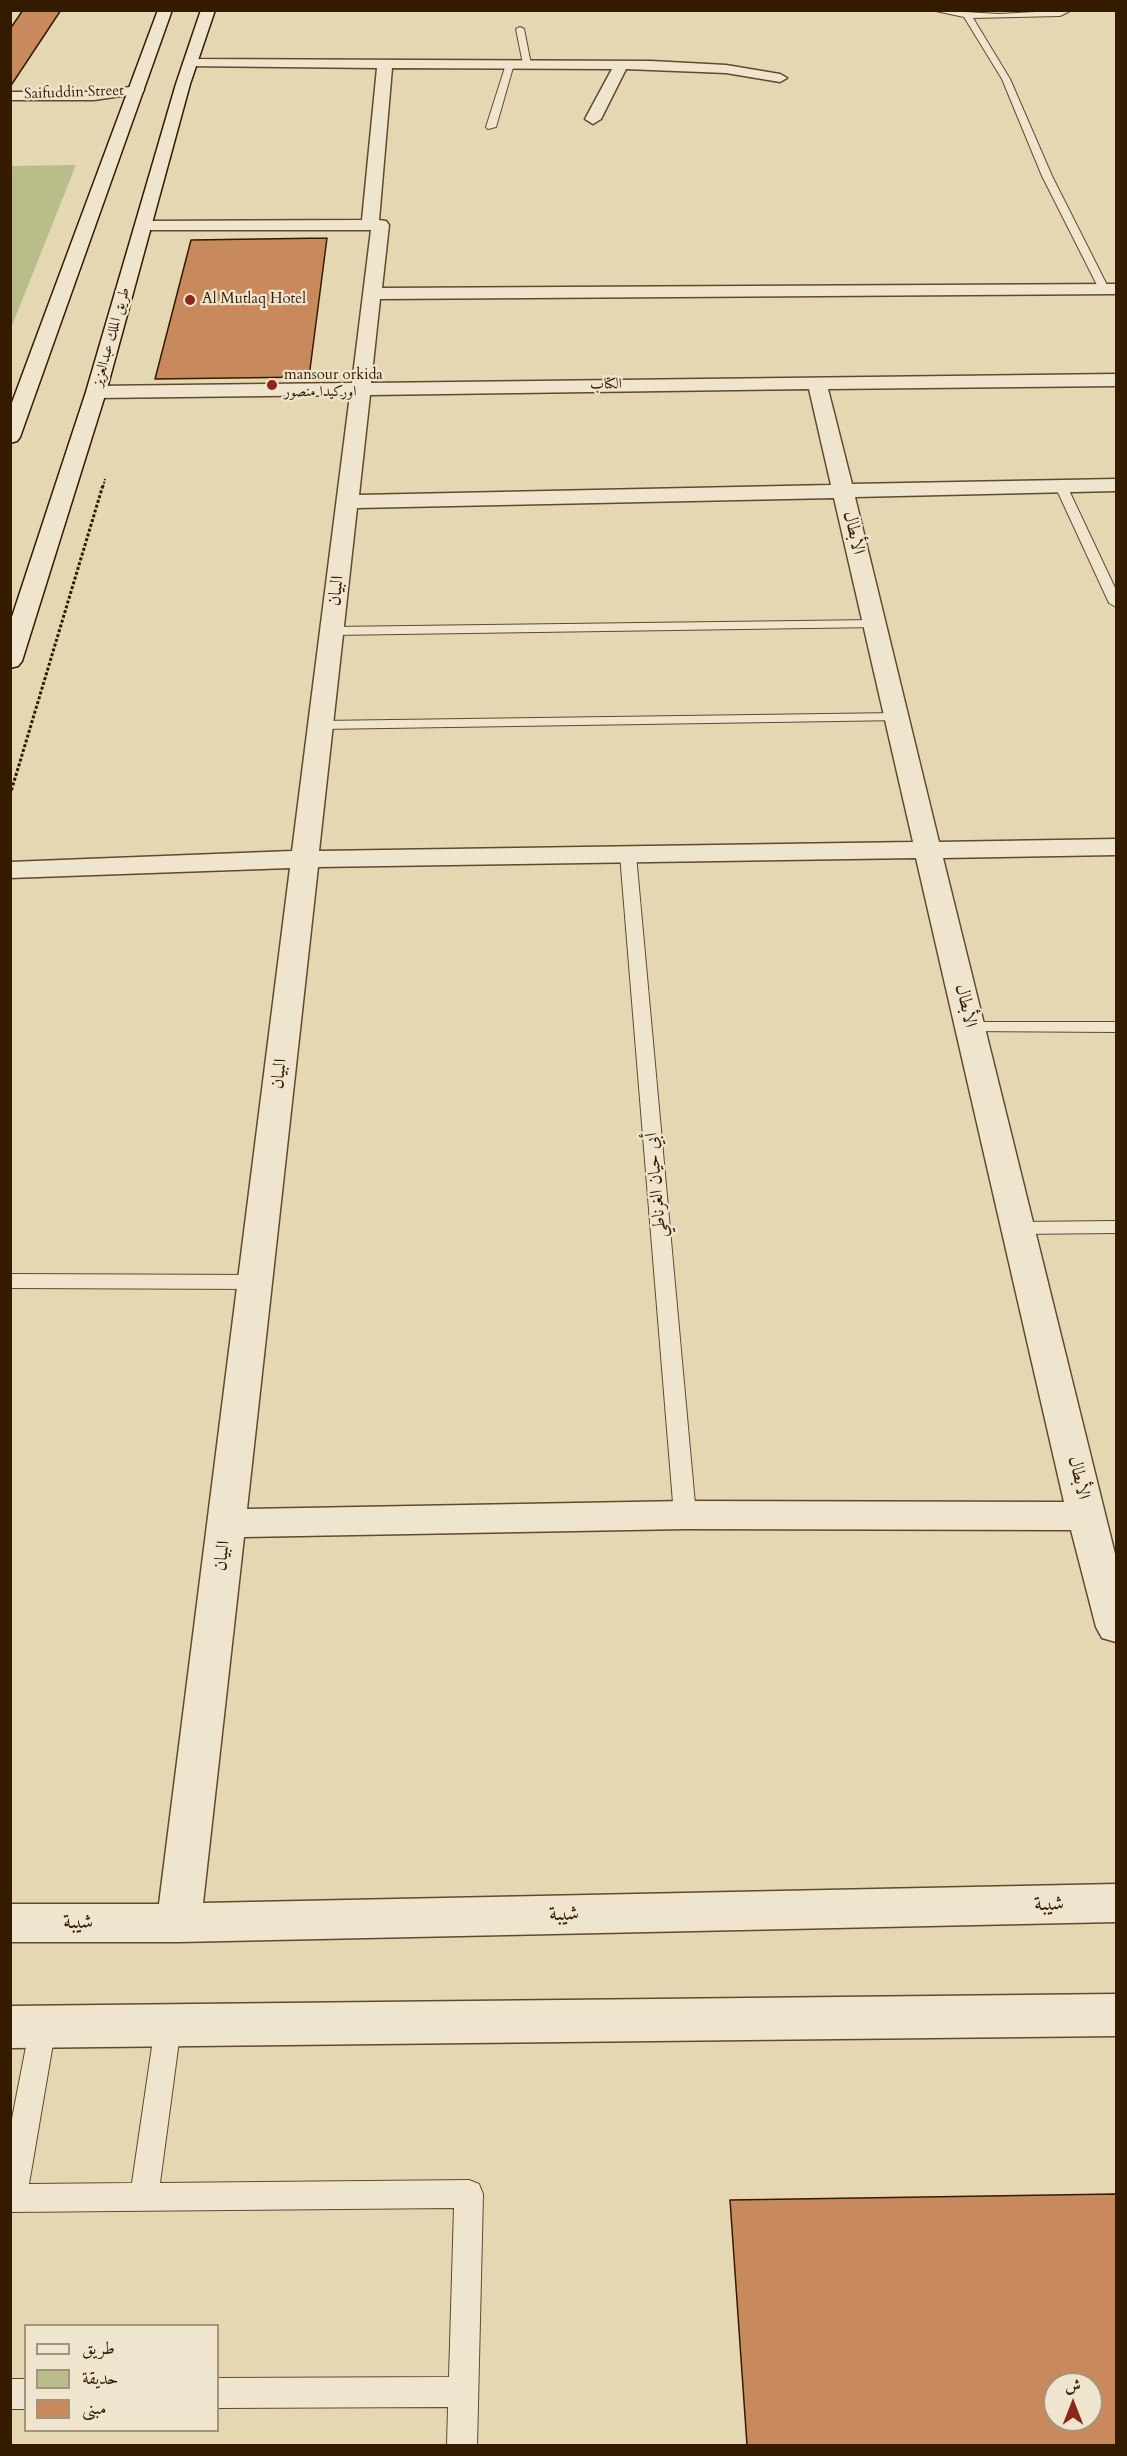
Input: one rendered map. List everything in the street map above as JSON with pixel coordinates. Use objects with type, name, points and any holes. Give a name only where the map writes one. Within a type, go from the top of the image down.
[{"type":"street","points":[[10,437],[165,10]]},
{"type":"street","name":"طريق الملك عبدالعزيز","points":[[10,661],[96,392],[190,63],[208,10]]},
{"type":"street","points":[[190,63],[621,64],[726,69],[780,78]]},
{"type":"street","name":"البيان","points":[[179,1923],[372,294],[380,106],[386,64]]},
{"type":"street","points":[[593,119],[621,64]]},
{"type":"street","name":"Saifuddin Street","points":[[10,96],[94,96],[137,90]]},
{"type":"street","name":"Saifuddin Street","points":[[10,104],[105,105],[130,110]]},
{"type":"street","points":[[145,226],[375,225]]},
{"type":"street","points":[[372,294],[1110,289]]},
{"type":"street","name":"الكتاب","points":[[96,392],[1116,380]]},
{"type":"street","name":"الأبطال","points":[[817,383],[1086,1516],[1116,1627]]},
{"type":"street","points":[[347,502],[1116,485]]},
{"type":"street","points":[[10,870],[305,859],[1116,847]]},
{"type":"street","points":[[227,1523],[686,1515],[1086,1516]]},
{"type":"street","name":"شيبة","points":[[10,1923],[179,1923],[1116,1903]]},
{"type":"street","points":[[27,2027],[1116,2015]]},
{"type":"lane","points":[[935,10],[967,15],[1060,14],[1068,10]]},
{"type":"lane","points":[[967,15],[1006,79],[1047,176],[1110,289]]},
{"type":"lane","points":[[520,29],[527,64]]},
{"type":"lane","points":[[490,127],[510,64]]},
{"type":"lane","points":[[1061,486],[1116,603]]},
{"type":"lane","points":[[332,631],[874,624]]},
{"type":"lane","points":[[321,725],[897,717]]},
{"type":"lane","name":"أبي حيان الغرناطي","points":[[628,855],[686,1515]]},
{"type":"lane","points":[[970,1027],[1116,1027]]},
{"type":"lane","points":[[1018,1228],[1116,1227]]},
{"type":"lane","points":[[10,1281],[256,1282]]},
{"type":"lane","points":[[144,2198],[168,2026]]},
{"type":"lane","points":[[27,2027],[11,2198],[469,2194],[462,2445]]},
{"type":"lane","points":[[219,2393],[464,2392]]},
{"type":"path","points":[[10,795],[107,471]]},
{"type":"green space","points":[[76,165],[11,328],[11,166]]},
{"type":"building","points":[[23,10],[61,10],[10,87],[10,29]]},
{"type":"building","points":[[327,238],[309,377],[155,379],[191,240]]},
{"type":"building","points":[[1116,2194],[1116,2445],[747,2445],[730,2200]]},
{"type":"place","name":"Al Mutlaq Hotel","points":[[190,300]]},
{"type":"place","name":"mansour orkida اوركيدا منصور","points":[[272,385]]}]
